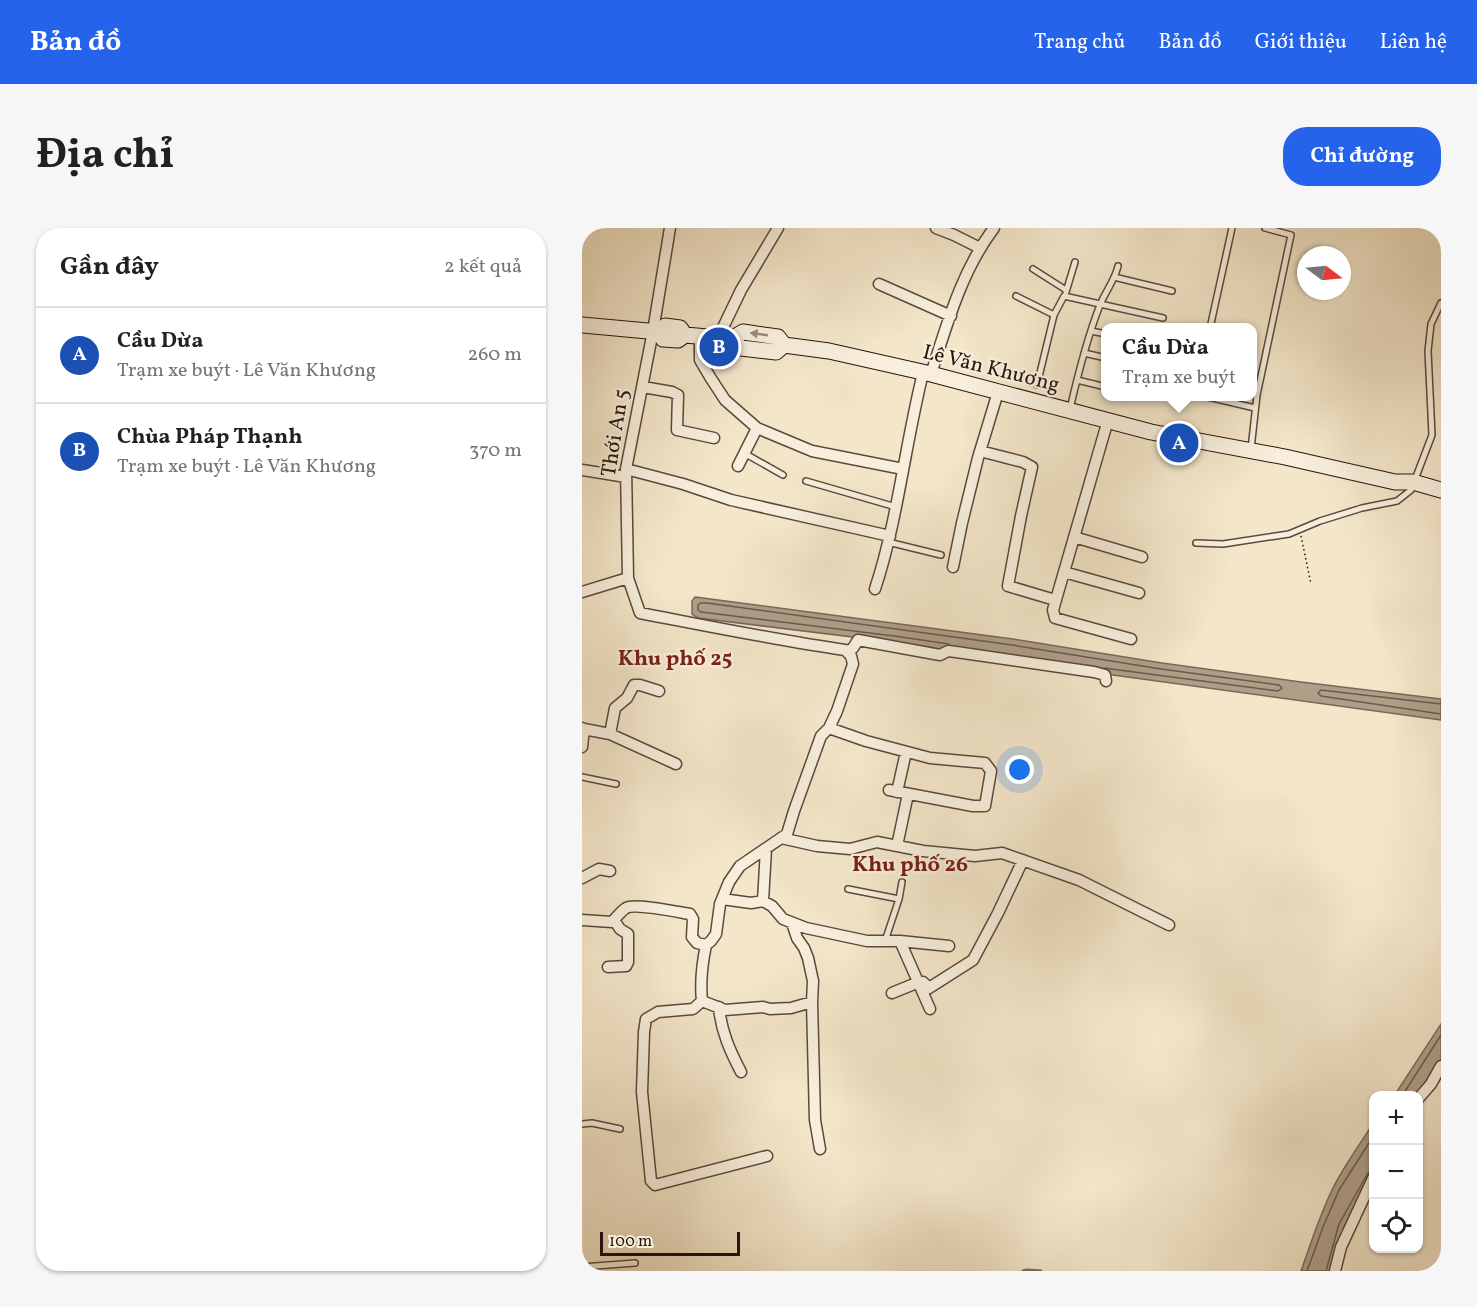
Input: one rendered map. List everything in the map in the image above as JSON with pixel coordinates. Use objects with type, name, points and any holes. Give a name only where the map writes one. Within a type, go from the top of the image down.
[{"type":"main road","points":[[582,326],[656,332]]},
{"type":"main road","name":"Lê Văn Khương","points":[[656,332],[665,326],[680,328],[692,335],[724,338],[741,348],[776,352],[784,345],[829,351],[1151,432],[1251,450],[1412,486],[1441,490]]},
{"type":"main road","name":"Lê Văn Khương","points":[[1412,486],[1441,499]]},
{"type":"street","name":"Thới An 5","points":[[670,228],[656,332],[626,473],[628,579],[640,613],[847,652]]},
{"type":"street","points":[[724,338],[741,290],[778,228]]},
{"type":"street","points":[[936,228],[980,248]]},
{"type":"street","points":[[875,589],[884,562],[903,469],[927,374],[972,264],[994,228]]},
{"type":"street","points":[[879,284],[951,316]]},
{"type":"street","points":[[692,335],[700,360],[725,400],[757,428],[812,451],[903,469]]},
{"type":"street","points":[[643,387],[672,392],[678,396],[677,430],[714,438]]},
{"type":"street","points":[[953,567],[980,451],[998,392]]},
{"type":"street","points":[[1108,420],[1053,610],[1054,618],[1131,639]]},
{"type":"street","points":[[738,466],[757,428]]},
{"type":"street","points":[[980,451],[1032,466],[1008,586],[1056,600]]},
{"type":"street","points":[[582,470],[626,473],[683,484],[731,501],[889,539]]},
{"type":"street","points":[[1074,537],[1142,558]]},
{"type":"street","points":[[1064,572],[1139,593]]},
{"type":"street","points":[[582,592],[628,579]]},
{"type":"street","points":[[702,1001],[701,968],[706,945],[716,934],[717,915],[729,882],[740,866],[787,834],[821,736],[829,728],[837,711],[853,664],[847,652],[858,640],[940,655],[948,651],[1094,672],[1105,675],[1106,681]]},
{"type":"street","points":[[610,734],[615,708],[627,698],[634,685],[659,691]]},
{"type":"street","points":[[829,728],[866,741],[930,758],[985,763],[991,771],[986,806],[973,806],[898,792]]},
{"type":"street","points":[[582,747],[583,729],[610,734],[676,764]]},
{"type":"street","points":[[897,846],[898,792],[906,752]]},
{"type":"street","points":[[782,838],[817,846],[850,849],[877,842],[923,851],[975,856],[1002,853],[1079,880],[1169,925]]},
{"type":"street","points":[[763,901],[766,849]]},
{"type":"street","points":[[892,993],[919,981],[928,988],[973,960],[999,913],[1023,860]]},
{"type":"street","points":[[582,878],[599,869],[610,871]]},
{"type":"street","points":[[722,899],[751,903],[763,901],[772,906],[783,919],[792,923],[867,942],[900,941],[950,946]]},
{"type":"street","points":[[582,920],[612,922],[627,908],[639,906],[690,914],[693,919],[692,937],[697,943],[706,945]]},
{"type":"street","points":[[608,967],[626,966],[628,962],[628,934],[620,929],[614,920]]},
{"type":"street","points":[[792,923],[796,938],[808,958],[813,981],[815,1120],[820,1149]]},
{"type":"street","points":[[900,941],[930,1008]]},
{"type":"street","points":[[702,1001],[725,1010],[763,1007],[791,1008],[812,1002]]},
{"type":"street","points":[[702,1001],[693,1009],[658,1012],[646,1019],[642,1092],[651,1181],[655,1185],[767,1156]]},
{"type":"street","points":[[719,1007],[720,1022],[728,1046],[741,1072]]},
{"type":"street","points":[[1423,1093],[1441,1066]]},
{"type":"street","points":[[1335,1271],[1341,1247],[1369,1187]]},
{"type":"lane","points":[[1211,323],[1232,228]]},
{"type":"lane","points":[[1257,395],[1292,235],[1264,228]]},
{"type":"lane","points":[[1036,385],[1054,315],[1065,293],[1075,262]]},
{"type":"lane","points":[[1070,410],[1084,353],[1100,303],[1118,267]]},
{"type":"lane","points":[[1033,269],[1065,293],[1163,318]]},
{"type":"lane","points":[[1114,278],[1172,291]]},
{"type":"lane","points":[[1016,296],[1054,315]]},
{"type":"lane","points":[[1196,543],[1223,544],[1289,534],[1352,511],[1396,501],[1412,486],[1432,435],[1428,351],[1431,324],[1441,303]]},
{"type":"lane","points":[[1091,331],[1101,333]]},
{"type":"lane","points":[[1084,353],[1101,357]]},
{"type":"lane","points":[[1077,380],[1101,386]]},
{"type":"lane","points":[[1225,401],[1255,408]]},
{"type":"lane","points":[[1251,450],[1256,401]]},
{"type":"lane","points":[[744,453],[783,475]]},
{"type":"lane","points":[[806,481],[896,507]]},
{"type":"lane","points":[[889,539],[941,555]]},
{"type":"lane","points":[[582,777],[616,784]]},
{"type":"lane","points":[[885,941],[899,899],[902,882]]},
{"type":"lane","points":[[848,890],[899,899]]},
{"type":"lane","points":[[582,1124],[592,1123],[620,1129]]},
{"type":"lane","points":[[582,1267],[635,1263]]},
{"type":"path","points":[[1300,529],[1311,584]]},
{"type":"water","points":[[695,597],[1013,639],[1162,663],[1441,699],[1441,720],[1069,669],[893,642],[698,618],[692,614],[692,601]]},
{"type":"water","points":[[1441,1024],[1441,1064],[1422,1091],[1397,1091]]},
{"type":"water","points":[[1369,1130],[1369,1183],[1332,1271],[1301,1271],[1320,1218],[1347,1164]]},
{"type":"waterway","points":[[1023,1271],[1041,1271]]},
{"type":"place","name":"Chùa Pháp Thạnh","points":[[719,347]]},
{"type":"place","name":"Cầu Dừa","points":[[1179,443]]},
{"type":"district","name":"Khu phố 25","points":[[675,659]]},
{"type":"district","name":"Khu phố 26","points":[[910,865]]}]
